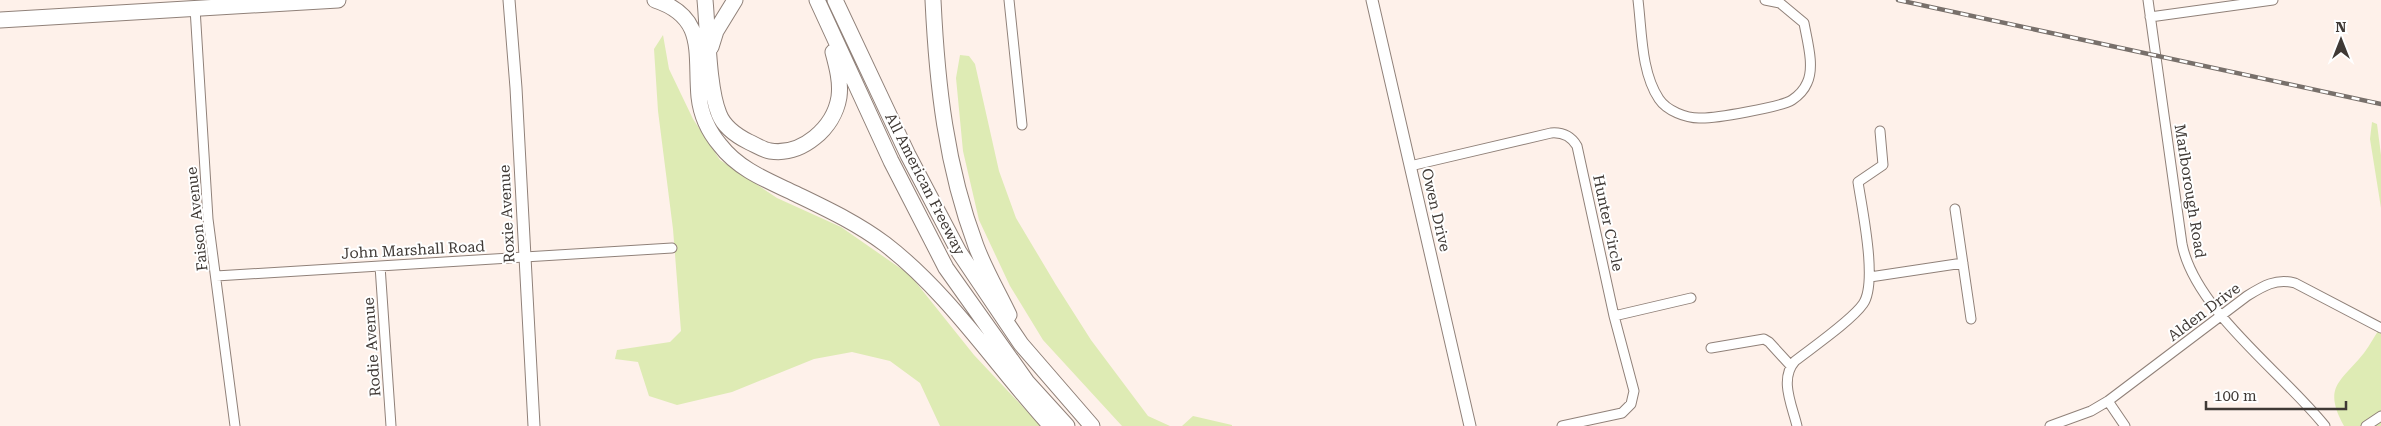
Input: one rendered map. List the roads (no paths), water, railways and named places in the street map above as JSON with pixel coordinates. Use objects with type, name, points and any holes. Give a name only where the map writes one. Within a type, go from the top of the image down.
[{"type":"highway","points":[[0,20],[338,0]]},
{"type":"highway","points":[[655,0],[669,4],[680,13],[690,25],[697,41]]},
{"type":"highway","points":[[695,0],[699,99],[710,130],[720,146],[747,170],[867,231],[906,261],[954,311],[1051,426]]},
{"type":"highway","points":[[705,0],[714,96],[719,115],[730,130],[743,139],[770,151],[783,151],[802,146],[815,138],[833,116],[839,96],[838,71],[825,19]]},
{"type":"highway","points":[[710,53],[716,31],[735,0]]},
{"type":"highway","name":"All American Freeway","points":[[817,0],[891,161],[946,268],[1027,382],[1067,426]]},
{"type":"highway","name":"All American Freeway","points":[[835,0],[940,218],[985,292],[1021,344],[1092,426]]},
{"type":"highway","points":[[932,0],[941,108],[955,182],[977,248],[1021,344]]},
{"type":"main road","name":"Roxie Avenue","points":[[509,0],[516,88],[534,426]]},
{"type":"main road","name":"Owen Drive","points":[[1372,0],[1470,426]]},
{"type":"street","points":[[1008,0],[1022,125]]},
{"type":"street","points":[[1638,0],[1647,71],[1653,88],[1661,101],[1674,112],[1700,118],[1779,106],[1793,100],[1808,81],[1810,68],[1804,23],[1780,3],[1765,0]]},
{"type":"street","name":"Marlborough Road","points":[[2148,0],[2185,257],[2195,280],[2223,316],[2325,426]]},
{"type":"street","points":[[2150,16],[2273,0]]},
{"type":"street","name":"Faison Avenue","points":[[195,8],[208,219],[235,426]]},
{"type":"street","points":[[1797,426],[1787,383],[1787,371],[1859,309],[1869,293],[1870,277],[1858,182],[1883,165],[1880,131]]},
{"type":"street","name":"Hunter Circle","points":[[1410,166],[1550,133],[1569,136],[1577,146],[1614,316],[1634,391],[1631,404],[1622,413],[1562,426]]},
{"type":"street","points":[[1955,209],[1971,319]]},
{"type":"street","name":"John Marshall Road","points":[[216,276],[672,248]]},
{"type":"street","points":[[1870,277],[1963,263]]},
{"type":"street","name":"Rodie Avenue","points":[[380,266],[391,426]]},
{"type":"street","name":"Alden Drive","points":[[2050,426],[2083,414],[2108,401],[2264,286],[2282,281],[2301,286],[2381,328]]},
{"type":"street","points":[[1614,316],[1691,298]]},
{"type":"street","points":[[1711,348],[1764,339],[1791,366]]},
{"type":"street","points":[[2108,401],[2124,426]]},
{"type":"street","points":[[2366,426],[2381,416]]},
{"type":"railway","points":[[1898,0],[2381,104]]}]
